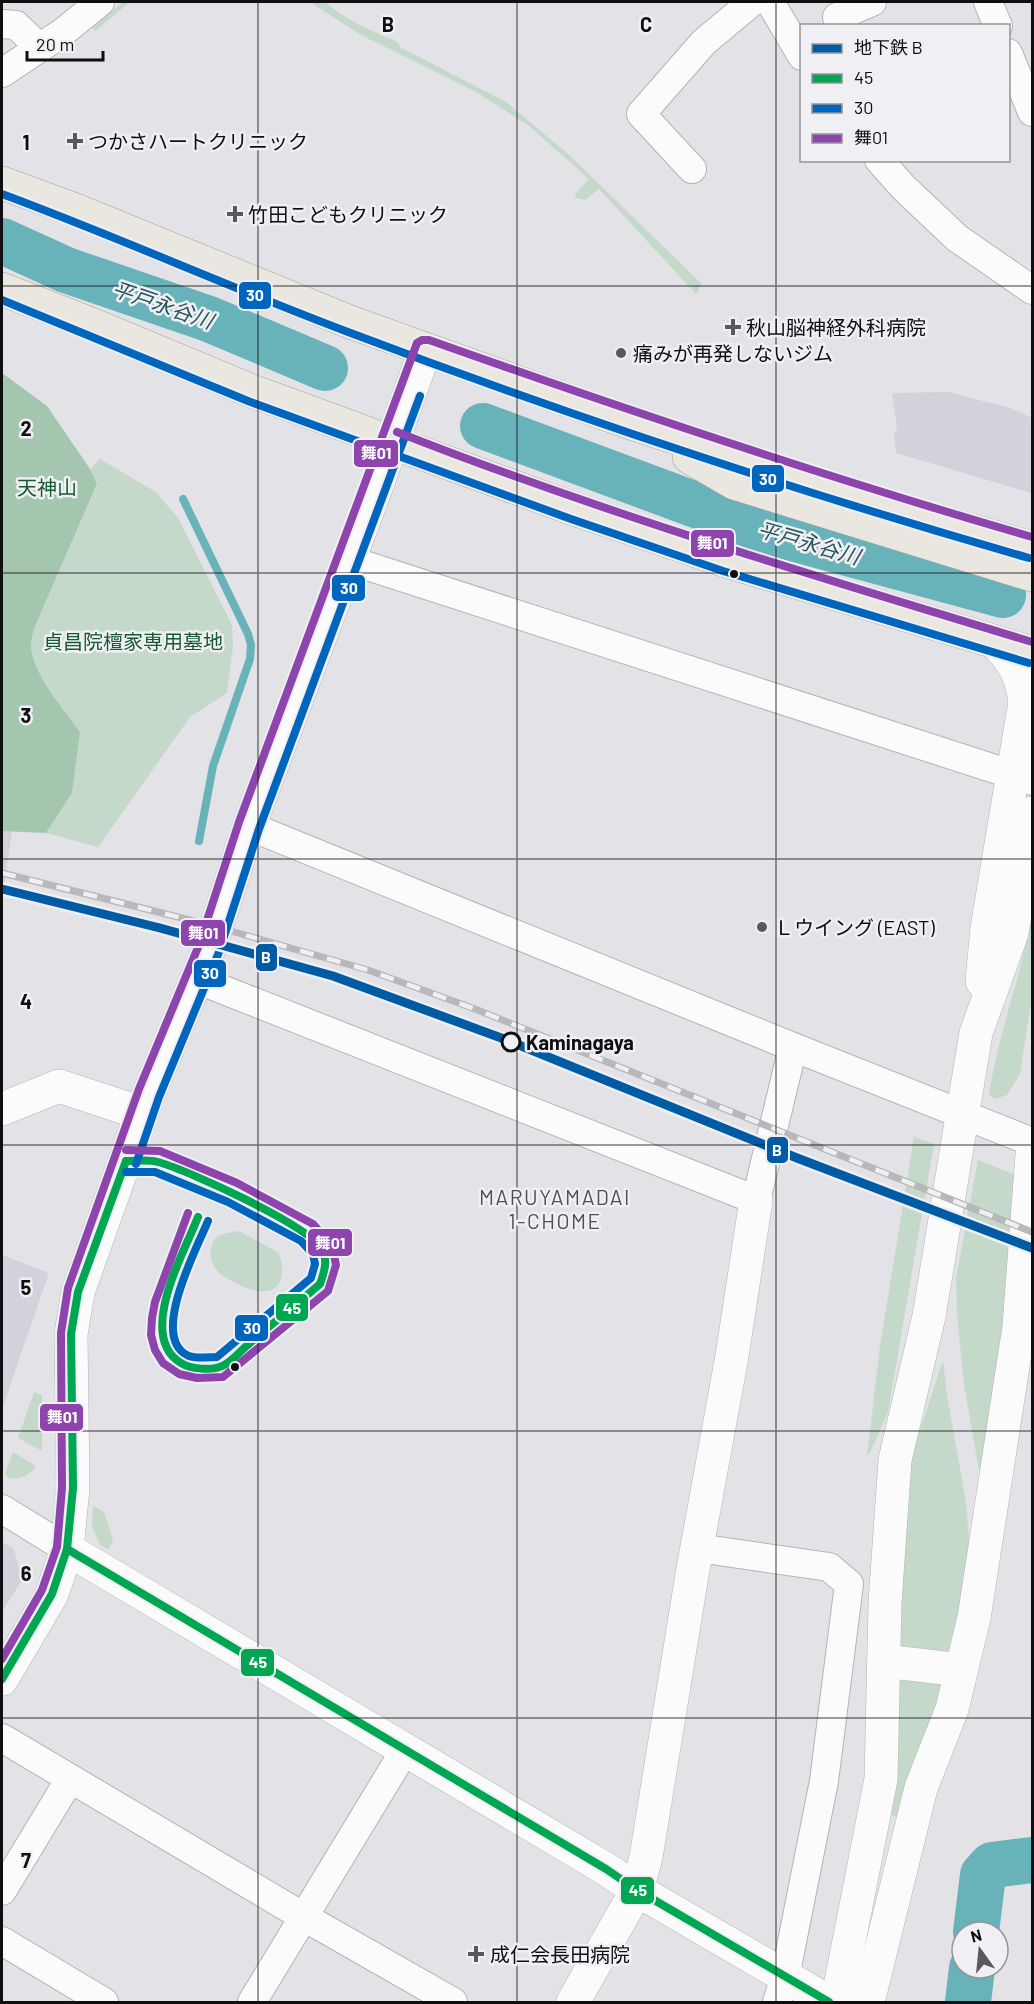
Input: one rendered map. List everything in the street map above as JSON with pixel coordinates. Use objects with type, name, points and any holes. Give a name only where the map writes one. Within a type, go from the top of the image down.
[{"type":"main road","points":[[2,183],[78,211],[317,309],[425,350],[631,423],[886,506],[1032,548]]},
{"type":"main road","points":[[2,289],[252,391],[541,497],[726,561],[1032,653]]},
{"type":"main road","points":[[631,423],[734,483],[1032,575]]},
{"type":"street","points":[[2,73],[62,33],[99,2]]},
{"type":"street","points":[[692,169],[641,114],[704,42],[752,2]]},
{"type":"street","points":[[770,2],[800,54]]},
{"type":"street","points":[[837,17],[872,2]]},
{"type":"street","points":[[988,2],[997,24]]},
{"type":"street","points":[[2,24],[16,24],[39,47]]},
{"type":"street","points":[[1010,58],[1032,112]]},
{"type":"street","points":[[881,162],[904,188],[957,238],[1032,290]]},
{"type":"street","points":[[2,1679],[52,1594],[67,1549],[73,1488],[71,1334],[78,1292],[141,1113],[209,949],[249,826],[393,442],[425,350]]},
{"type":"street","points":[[348,561],[1023,778]]},
{"type":"street","points":[[837,2002],[880,1779],[885,1604],[895,1460],[928,1316],[964,1114],[976,1033],[987,928],[1023,778],[1025,702],[1021,679],[1014,665],[994,641]]},
{"type":"street","points":[[976,1033],[1012,933],[1032,813]]},
{"type":"street","points":[[249,826],[1032,1142]]},
{"type":"street","points":[[196,979],[756,1200]]},
{"type":"street","points":[[573,2002],[637,1890],[646,1857],[732,1356],[756,1200],[793,1047]]},
{"type":"street","points":[[2,1109],[59,1086],[141,1113]]},
{"type":"street","points":[[868,2002],[921,1788],[952,1709],[975,1607],[1019,1327],[1027,1294],[1032,1154]]},
{"type":"street","points":[[2,1509],[606,1869],[781,1990],[829,2002]]},
{"type":"street","points":[[698,1548],[829,1567],[849,1584],[824,1781],[781,1990]]},
{"type":"street","points":[[884,1661],[961,1670]]},
{"type":"street","points":[[2,1738],[304,1917],[453,2002]]},
{"type":"street","points":[[252,2002],[405,1750]]},
{"type":"street","points":[[2,1891],[70,1779]]},
{"type":"street","points":[[2,1941],[104,2002]]},
{"type":"shaded area","points":[[948,392],[1010,408],[1032,418],[1032,493],[896,453],[894,434],[897,427],[892,393]]},
{"type":"shaded area","points":[[2,831],[12,831],[2,900]]},
{"type":"shaded area","points":[[2,1255],[49,1273],[2,1409]]},
{"type":"shaded area","points":[[2,1542],[14,1549],[22,1580],[2,1612]]},
{"type":"green space","points":[[123,2],[130,2],[95,31],[92,27]]},
{"type":"green space","points":[[310,2],[325,2],[369,30],[398,42],[400,47],[506,102],[568,154],[702,284],[696,294],[599,189],[585,200],[576,198],[575,194],[589,179],[529,126],[476,92],[359,34]]},
{"type":"green space","name":"天神山","points":[[2,373],[47,406],[90,469],[97,484],[32,638],[31,647],[37,669],[80,732],[72,793],[46,833],[2,831]]},
{"type":"green space","name":"貞昌院檀家専用墓地","points":[[100,459],[156,492],[178,518],[232,625],[233,646],[227,693],[190,717],[98,847],[46,833],[72,793],[80,732],[43,680],[33,658],[31,647],[36,624],[97,485],[90,469]]},
{"type":"green space","points":[[1032,913],[1032,997],[1020,1074],[1007,1095],[995,1099],[989,1095],[993,1072]]},
{"type":"green space","points":[[914,1137],[934,1144],[888,1412],[867,1457],[880,1346]]},
{"type":"green space","points":[[978,1160],[1016,1175],[1003,1344],[982,1487],[964,1385],[956,1278]]},
{"type":"green space","points":[[239,1231],[279,1253],[282,1277],[274,1289],[257,1291],[247,1288],[225,1277],[214,1266],[211,1259],[211,1248],[214,1239],[222,1234]]},
{"type":"green space","points":[[943,1360],[966,1502],[970,1553],[949,1658],[899,1648],[906,1473]]},
{"type":"green space","points":[[34,1392],[42,1395],[42,1451],[18,1438]]},
{"type":"green space","points":[[13,1452],[36,1466],[24,1476],[8,1478],[5,1474]]},
{"type":"green space","points":[[93,1506],[104,1512],[113,1540],[108,1549],[100,1545],[92,1526]]},
{"type":"green space","points":[[901,1676],[941,1680],[943,1692],[895,1817],[890,1813],[898,1680]]},
{"type":"waterway","name":"平戸永谷川","points":[[2,241],[66,270],[209,319],[325,368]]},
{"type":"waterway","name":"平戸永谷川","points":[[483,426],[766,531],[1003,595]]},
{"type":"waterway","points":[[183,499],[248,634],[251,645],[250,659],[213,766],[199,841]]},
{"type":"waterway","points":[[977,1920],[983,1875],[992,1865],[1032,1860]]},
{"type":"waterway","points":[[968,2002],[971,1980]]},
{"type":"railway","points":[[2,873],[210,925],[368,970],[475,1009],[1032,1232]]},
{"type":"metro line","name":"B","points":[[2,889],[160,928],[333,976],[504,1039],[797,1158],[1032,1248]]},
{"type":"transit line","name":"30","points":[[2,194],[304,315],[517,394],[772,480],[1029,558]]},
{"type":"transit line","name":"30","points":[[2,300],[248,401],[571,519],[723,571],[1029,663]]},
{"type":"transit line","name":"舞01","points":[[2,1659],[42,1590],[57,1547],[62,1488],[61,1333],[68,1288],[139,1089],[199,945],[239,822],[417,343],[429,340],[729,443],[1032,537]]},
{"type":"transit line","name":"30","points":[[136,1164],[159,1097],[219,952],[259,829],[420,396]]},
{"type":"transit line","name":"舞01","points":[[397,432],[633,517],[792,569],[1032,642]]},
{"type":"transit line","name":"舞01","points":[[126,1150],[160,1151],[237,1183],[313,1224],[332,1245],[336,1265],[328,1291],[223,1377],[197,1378],[179,1374],[163,1363],[155,1350],[151,1335],[155,1302],[188,1213]]},
{"type":"transit line","name":"45","points":[[126,1161],[158,1162],[246,1199],[311,1238],[321,1248],[325,1257],[320,1284],[229,1362],[207,1369],[181,1363],[168,1350],[163,1334],[163,1314],[167,1293],[198,1217]]},
{"type":"transit line","name":"45","points":[[2,1679],[52,1594],[67,1549],[73,1488],[71,1334],[78,1292],[126,1161]]},
{"type":"transit line","name":"30","points":[[126,1172],[155,1172],[228,1202],[301,1241],[313,1254],[315,1264],[311,1278],[217,1357],[195,1357],[189,1356],[178,1346],[173,1332],[174,1313],[186,1271],[208,1221]]},
{"type":"transit line","name":"45","points":[[67,1549],[606,1869],[637,1890],[829,2002]]},
{"type":"place","name":"つかさハートクリニック","points":[[75,141]]},
{"type":"place","name":"竹田こどもクリニック","points":[[235,214]]},
{"type":"place","name":"秋山脳神経外科病院","points":[[733,327]]},
{"type":"place","name":"痛みが再発しないジム","points":[[621,353]]},
{"type":"place","name":"Ｌウイング (EAST)","points":[[762,927]]},
{"type":"place","name":"Kaminagaya","points":[[511,1042]]},
{"type":"place","name":"成仁会長田病院","points":[[476,1954]]},
{"type":"district","name":"MARUYAMADAI 1-CHOME","points":[[555,1208]]}]
